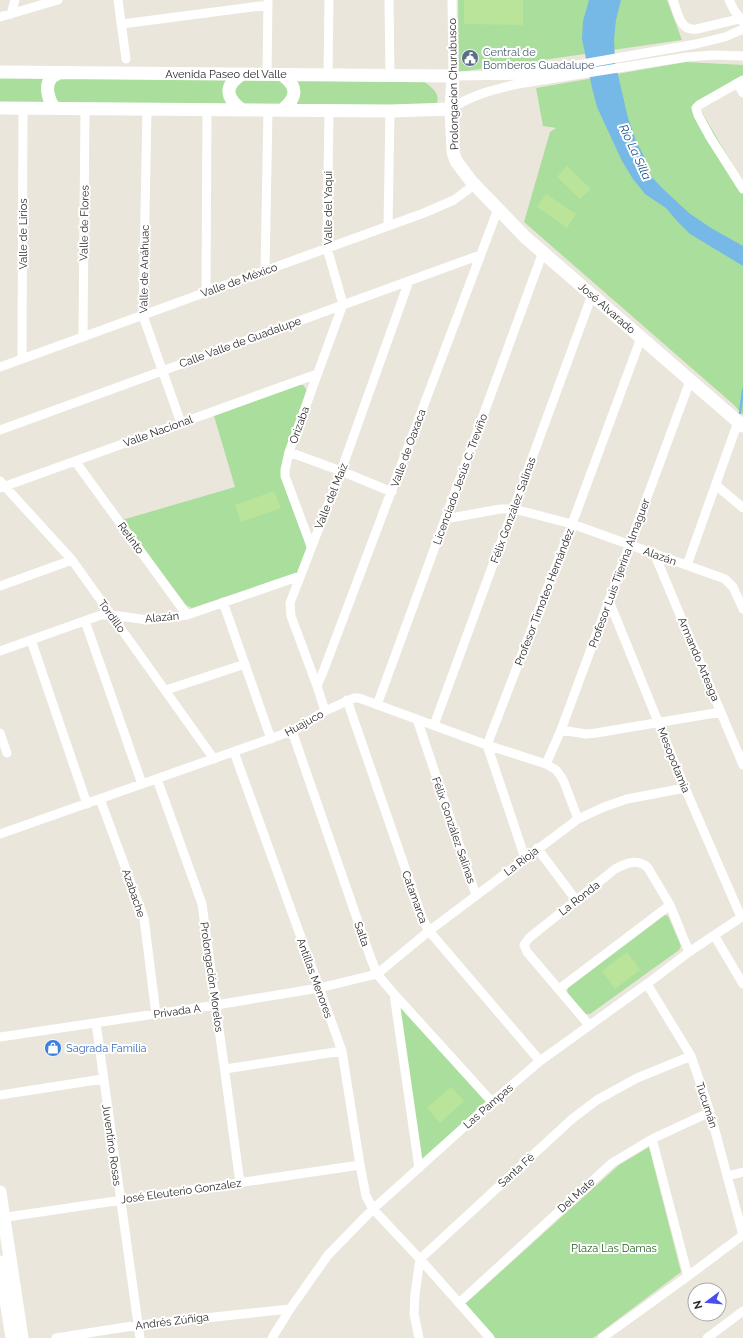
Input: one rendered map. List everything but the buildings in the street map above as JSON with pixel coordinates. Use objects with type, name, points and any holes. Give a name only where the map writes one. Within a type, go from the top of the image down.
[{"type":"street","points":[[11,14],[15,0]]},
{"type":"street","points":[[0,17],[58,0]]},
{"type":"street","points":[[118,0],[126,59]]},
{"type":"street","points":[[328,75],[329,0]]},
{"type":"street","points":[[389,0],[390,75]]},
{"type":"street","name":"Prolongacíon Churubusco","points":[[452,0],[452,147],[454,156],[461,169],[474,185]]},
{"type":"street","points":[[673,0],[682,24],[687,29],[742,20],[729,0]]},
{"type":"street","points":[[122,24],[268,2],[267,74]]},
{"type":"street","points":[[0,108],[390,111],[451,109],[466,100],[518,84],[562,72],[725,37],[743,29]]},
{"type":"street","points":[[453,76],[508,76],[562,72],[687,57],[714,55],[743,56]]},
{"type":"street","name":"Avenida Paseo del Valle","points":[[0,72],[453,76]]},
{"type":"street","points":[[54,108],[48,96],[48,85],[51,78],[60,73]]},
{"type":"street","points":[[242,74],[233,80],[229,91],[231,100],[242,110]]},
{"type":"street","points":[[282,75],[290,80],[294,92],[292,100],[282,110]]},
{"type":"street","points":[[743,93],[740,82],[698,105],[696,108],[698,115],[710,137],[743,189]]},
{"type":"street","name":"Valle de Lirios","points":[[22,359],[23,108]]},
{"type":"street","name":"Valle de Flores","points":[[82,337],[85,108]]},
{"type":"street","name":"Valle de Anáhuac","points":[[147,109],[143,316],[161,371],[181,423]]},
{"type":"street","points":[[206,292],[207,109]]},
{"type":"street","points":[[266,271],[268,110]]},
{"type":"street","name":"Valle del Yaqui","points":[[329,110],[327,248],[343,304]]},
{"type":"street","points":[[388,226],[390,111]]},
{"type":"street","name":"Valle de México","points":[[0,368],[424,213],[454,200],[474,185]]},
{"type":"street","name":"José Alvarado","points":[[474,185],[525,237],[740,424]]},
{"type":"street","name":"Valle de Oaxaca","points":[[317,686],[392,492],[498,209]]},
{"type":"street","name":"Licenciado Jesús C. Treviño","points":[[377,705],[543,252]]},
{"type":"street","name":"Calle Valle de Guadalupe","points":[[0,430],[480,255]]},
{"type":"street","name":"Valle del Maíz","points":[[325,711],[290,611],[291,598],[341,471],[409,281]]},
{"type":"street","name":"Félix González Salinas","points":[[434,725],[592,295]]},
{"type":"street","name":"Orizaba","points":[[311,546],[285,476],[286,463],[343,304]]},
{"type":"street","name":"Profesor Timoteo Hernández","points":[[487,745],[572,524],[641,338]]},
{"type":"street","name":"Valle Nacional","points":[[2,485],[75,461],[317,374]]},
{"type":"street","name":"Profesor Luis Tijerina Almaguer","points":[[546,764],[561,730],[690,381]]},
{"type":"street","points":[[687,565],[740,424]]},
{"type":"street","points":[[289,452],[392,492]]},
{"type":"street","name":"Retinto","points":[[75,461],[187,615]]},
{"type":"street","name":"Tordillo","points":[[2,485],[72,560],[214,759]]},
{"type":"street","points":[[716,485],[743,508]]},
{"type":"street","name":"Alazán","points":[[445,520],[500,509],[514,509],[572,524],[725,579],[733,586],[743,609]]},
{"type":"street","name":"Armando Arteaga","points":[[654,554],[743,765]]},
{"type":"street","points":[[0,586],[72,560]]},
{"type":"street","name":"Alazán","points":[[0,651],[101,615],[148,620],[187,615],[300,576]]},
{"type":"street","name":"Mesopotamia","points":[[609,601],[685,788],[742,917]]},
{"type":"street","points":[[223,602],[271,739]]},
{"type":"street","points":[[85,621],[142,784]]},
{"type":"street","points":[[31,640],[87,804]]},
{"type":"street","points":[[166,690],[245,664]]},
{"type":"street","name":"Huajuco","points":[[0,834],[292,731],[325,711],[354,698],[359,698],[487,745],[546,764],[556,770],[560,775],[578,819]]},
{"type":"street","name":"Catamarca","points":[[347,700],[423,920],[429,931],[540,1061]]},
{"type":"street","points":[[561,730],[586,734],[596,733],[721,712]]},
{"type":"street","name":"Félix González Salinas","points":[[417,719],[476,895]]},
{"type":"street","name":"Salta","points":[[292,731],[377,974],[492,1102]]},
{"type":"street","points":[[0,733],[7,753]]},
{"type":"street","points":[[487,745],[525,858]]},
{"type":"street","name":"Antillas Menores","points":[[234,752],[342,1051],[366,1196],[373,1209],[420,1259],[490,1338]]},
{"type":"street","name":"Prolongación Morelos","points":[[157,779],[202,904],[240,1182]]},
{"type":"street","name":"La Rioja","points":[[377,974],[429,931],[537,848],[578,819],[604,807],[627,799],[685,788]]},
{"type":"street","name":"Azabache","points":[[100,799],[144,918],[156,1014]]},
{"type":"street","points":[[537,848],[576,900]]},
{"type":"street","name":"La Ronda","points":[[589,1025],[527,952],[524,944],[529,938],[615,869],[627,864],[639,862],[648,868],[670,905],[689,952]]},
{"type":"street","points":[[559,989],[670,905]]},
{"type":"street","name":"Las Pampas","points":[[273,1338],[290,1309],[324,1260],[373,1209],[492,1102],[540,1061],[689,952],[742,917]]},
{"type":"street","points":[[714,935],[743,984]]},
{"type":"street","name":"Privada A","points":[[0,1037],[319,988],[377,974]]},
{"type":"street","name":"Tucumán","points":[[647,984],[691,1056],[710,1112],[743,1235]]},
{"type":"street","points":[[394,994],[419,1168]]},
{"type":"street","name":"Juventino Rosas","points":[[96,1023],[140,1338]]},
{"type":"street","points":[[225,1069],[342,1051]]},
{"type":"street","name":"Santa Fé","points":[[420,1259],[572,1119],[597,1100],[637,1078],[691,1056]]},
{"type":"street","points":[[0,1095],[103,1079]]},
{"type":"street","name":"Del Mate","points":[[459,1303],[612,1163],[652,1139],[710,1112]]},
{"type":"street","points":[[652,1139],[688,1276]]},
{"type":"street","name":"José Eleuterio Gonzalez","points":[[1,1218],[360,1165]]},
{"type":"street","points":[[728,1176],[743,1172]]},
{"type":"street","points":[[1,1198],[1,1218],[22,1338]]},
{"type":"street","points":[[602,1338],[743,1235]]},
{"type":"street","points":[[419,1338],[414,1314],[420,1259]]},
{"type":"street","points":[[0,1262],[12,1338]]},
{"type":"street","name":"Andrés Zúñiga","points":[[56,1338],[139,1325],[290,1309]]},
{"type":"street","points":[[707,1338],[743,1311]]},
{"type":"green space","points":[[458,0],[667,0],[682,40],[459,72]]},
{"type":"green space","points":[[464,0],[523,0],[523,25],[464,24]]},
{"type":"green space","points":[[686,62],[743,65],[743,76],[700,109],[743,182],[743,415],[734,405],[524,222],[550,132],[556,128],[543,126],[536,88]]},
{"type":"green space","points":[[0,77],[425,82],[435,91],[438,99],[437,103],[433,106],[0,103]]},
{"type":"green space","points":[[567,166],[591,189],[580,199],[557,177]]},
{"type":"green space","points":[[546,194],[576,214],[567,228],[537,207]]},
{"type":"green space","points":[[303,385],[306,391],[282,471],[305,541],[307,553],[298,573],[192,608],[186,605],[122,520],[235,487],[214,416]]},
{"type":"green space","points":[[274,491],[281,508],[241,522],[235,505]]},
{"type":"green space","points":[[665,915],[668,916],[681,946],[679,950],[590,1014],[586,1014],[567,993],[568,988]]},
{"type":"green space","points":[[627,952],[640,970],[615,989],[602,971]]},
{"type":"green space","points":[[395,995],[492,1102],[419,1168]]},
{"type":"green space","points":[[451,1087],[464,1101],[440,1123],[427,1108]]},
{"type":"green space","name":"Plaza Las Damas","points":[[649,1147],[681,1272],[593,1338],[495,1338],[465,1304],[619,1165]]},
{"type":"water","name":"Río La Silla","points":[[589,0],[621,0],[616,20],[614,39],[615,62],[628,118],[636,141],[646,160],[650,175],[689,213],[711,228],[743,246],[743,266],[690,234],[666,208],[645,194],[633,179],[622,161],[597,107],[592,88],[582,39],[583,21]]},
{"type":"waterway","points":[[740,413],[743,390]]},
{"type":"place","name":"Central de Bomberos Guadalupe","points":[[470,58]]},
{"type":"place","name":"Sagrada Familia","points":[[53,1048]]}]
